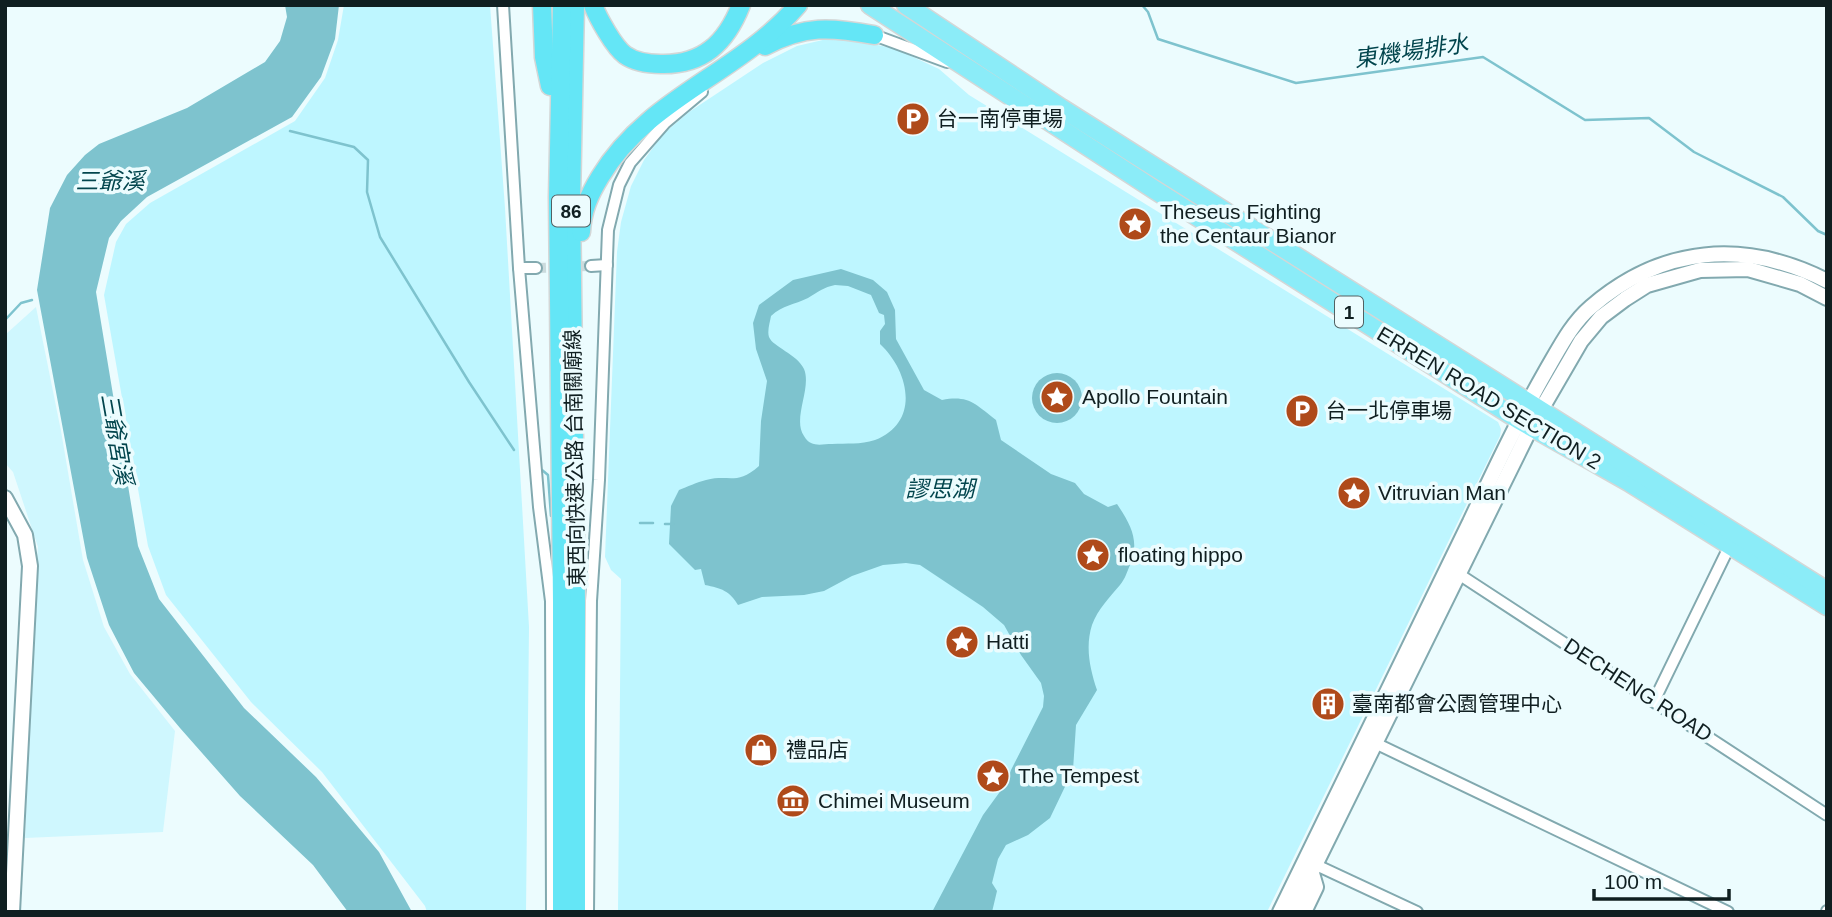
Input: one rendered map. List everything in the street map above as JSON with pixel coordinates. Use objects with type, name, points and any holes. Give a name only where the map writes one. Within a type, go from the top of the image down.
[{"type":"highway","points":[[542,5],[544,57],[550,86]]},
{"type":"highway","points":[[550,5],[546,198],[550,313],[559,331]]},
{"type":"highway","name":"東西向快速公路 台南關廟線","points":[[562,5],[558,197],[559,331],[569,534],[576,912]]},
{"type":"highway","name":"東西向快速公路 台南關廟線","points":[[569,534],[575,417],[571,200],[575,5]]},
{"type":"highway","points":[[593,5],[600,22],[623,54],[638,61],[672,64],[688,61],[716,46],[728,33],[741,5]]},
{"type":"highway","points":[[575,417],[582,214],[592,190],[618,149],[637,129],[668,104],[734,61],[775,30],[798,5]]},
{"type":"highway","points":[[734,61],[784,37],[802,32],[832,28],[874,34]]},
{"type":"highway","name":"東西向快速公路 台南關廟線","points":[[562,912],[570,601]]},
{"type":"main road","name":"ERREN ROAD SECTION 2","points":[[870,5],[1155,190],[1525,423],[1629,482],[1827,606]]},
{"type":"main road","name":"ERREN ROAD SECTION 2","points":[[906,5],[1061,108],[1827,591]]},
{"type":"street","points":[[503,5],[519,268],[542,535],[570,601],[588,912]]},
{"type":"street","points":[[918,5],[1055,98],[1061,108]]},
{"type":"street","points":[[552,912],[570,601],[597,535],[608,230],[619,185],[630,163],[646,143],[685,105],[749,58],[779,43],[815,36],[874,34],[973,71]]},
{"type":"street","points":[[1292,907],[1567,335],[1589,309],[1617,286],[1646,270],[1702,255],[1727,254],[1776,260],[1827,281]]},
{"type":"street","points":[[591,266],[607,265]]},
{"type":"street","points":[[519,268],[536,268]]},
{"type":"street","points":[[1534,407],[1601,317],[1647,285],[1700,270],[1748,269],[1800,284],[1827,298]]},
{"type":"street","points":[[5,498],[22,528],[30,566],[12,912]]},
{"type":"street","points":[[1654,701],[1730,545]]},
{"type":"street","points":[[1309,867],[1375,743],[1452,571]]},
{"type":"street","name":"DECHENG ROAD","points":[[1452,571],[1827,815]]},
{"type":"street","points":[[1375,743],[1728,912]]},
{"type":"street","points":[[1270,912],[1289,873],[1309,867],[1417,912]]},
{"type":"shaded area","points":[[344,5],[490,5],[505,208],[529,627],[526,912],[427,912],[322,772],[251,702],[166,595],[148,546],[104,295],[116,242],[126,224],[150,203],[295,121],[325,78],[338,40]]},
{"type":"shaded area","points":[[845,38],[896,49],[939,69],[969,95],[1498,422],[1500,436],[1267,912],[618,912],[621,579],[611,570],[605,557],[617,252],[621,222],[631,186],[644,160],[663,134],[689,112],[763,63],[797,46]]},
{"type":"shaded area","points":[[36,307],[83,560],[104,627],[130,674],[175,731],[163,832],[25,838],[38,547],[13,472],[5,463],[5,335]]},
{"type":"water","name":"三爺溪","points":[[285,5],[339,5],[335,39],[321,77],[292,117],[147,197],[121,221],[109,238],[96,292],[138,546],[159,599],[244,708],[316,777],[379,852],[412,912],[348,912],[313,865],[240,796],[134,673],[109,625],[87,558],[37,290],[50,208],[67,175],[99,144],[187,108],[265,62],[280,41],[287,17]]},
{"type":"water","name":"謬思湖","points":[[841,269],[873,280],[887,292],[895,310],[896,339],[924,390],[942,400],[959,399],[977,405],[996,420],[1001,440],[1051,474],[1075,483],[1084,494],[1108,507],[1117,504],[1132,533],[1133,556],[1126,575],[1097,614],[1090,633],[1089,658],[1097,690],[1076,725],[1073,770],[1050,818],[1028,835],[1006,845],[998,859],[992,883],[997,891],[992,912],[932,912],[983,815],[1007,782],[1043,707],[1041,683],[1004,625],[983,607],[920,565],[906,563],[883,565],[852,576],[824,591],[762,597],[738,605],[732,596],[724,591],[705,585],[701,569],[695,570],[669,544],[671,506],[679,490],[714,478],[738,478],[759,466],[761,421],[767,381],[756,349],[753,323],[759,305],[793,280]],"holes":[[[848,286],[871,295],[879,313],[884,315],[885,324],[880,331],[880,344],[890,355],[903,381],[906,395],[904,409],[890,432],[875,440],[813,444],[804,436],[800,421],[806,385],[804,369],[796,359],[771,341],[768,329],[771,316],[780,310],[828,287]]]},
{"type":"water","name":"Apollo Fountain","points":[[1057,373],[1075,380],[1082,398],[1075,416],[1057,423],[1039,416],[1032,398],[1039,380]]},
{"type":"waterway","name":"東機場排水","points":[[1142,5],[1148,12],[1158,39],[1296,83],[1483,57],[1585,120],[1649,118],[1694,152],[1783,197],[1818,231],[1827,235]]},
{"type":"waterway","points":[[290,131],[354,147],[368,160],[367,192],[380,237],[514,450]]},
{"type":"waterway","points":[[5,320],[21,303],[32,300]]},
{"type":"waterway","points":[[542,470],[548,475],[551,516]]},
{"type":"waterway","points":[[640,523],[653,523]]},
{"type":"waterway","points":[[665,524],[673,524]]},
{"type":"tunnel","points":[[536,268],[591,266]]},
{"type":"place","name":"台一南停車場","points":[[913,119]]},
{"type":"place","name":"Theseus Fighting the Centaur Bianor","points":[[1135,224]]},
{"type":"place","name":"Apollo Fountain","points":[[1057,397]]},
{"type":"place","name":"台一北停車場","points":[[1302,411]]},
{"type":"place","name":"Vitruvian Man","points":[[1354,493]]},
{"type":"place","name":"floating hippo","points":[[1093,555]]},
{"type":"place","name":"Hatti","points":[[962,642]]},
{"type":"place","name":"臺南都會公園管理中心","points":[[1328,704]]},
{"type":"place","name":"禮品店","points":[[761,750]]},
{"type":"place","name":"The Tempest","points":[[993,776]]},
{"type":"place","name":"Chimei Museum","points":[[793,801]]},
{"type":"water label","name":"三爺宮溪","points":[[117,439]]}]
